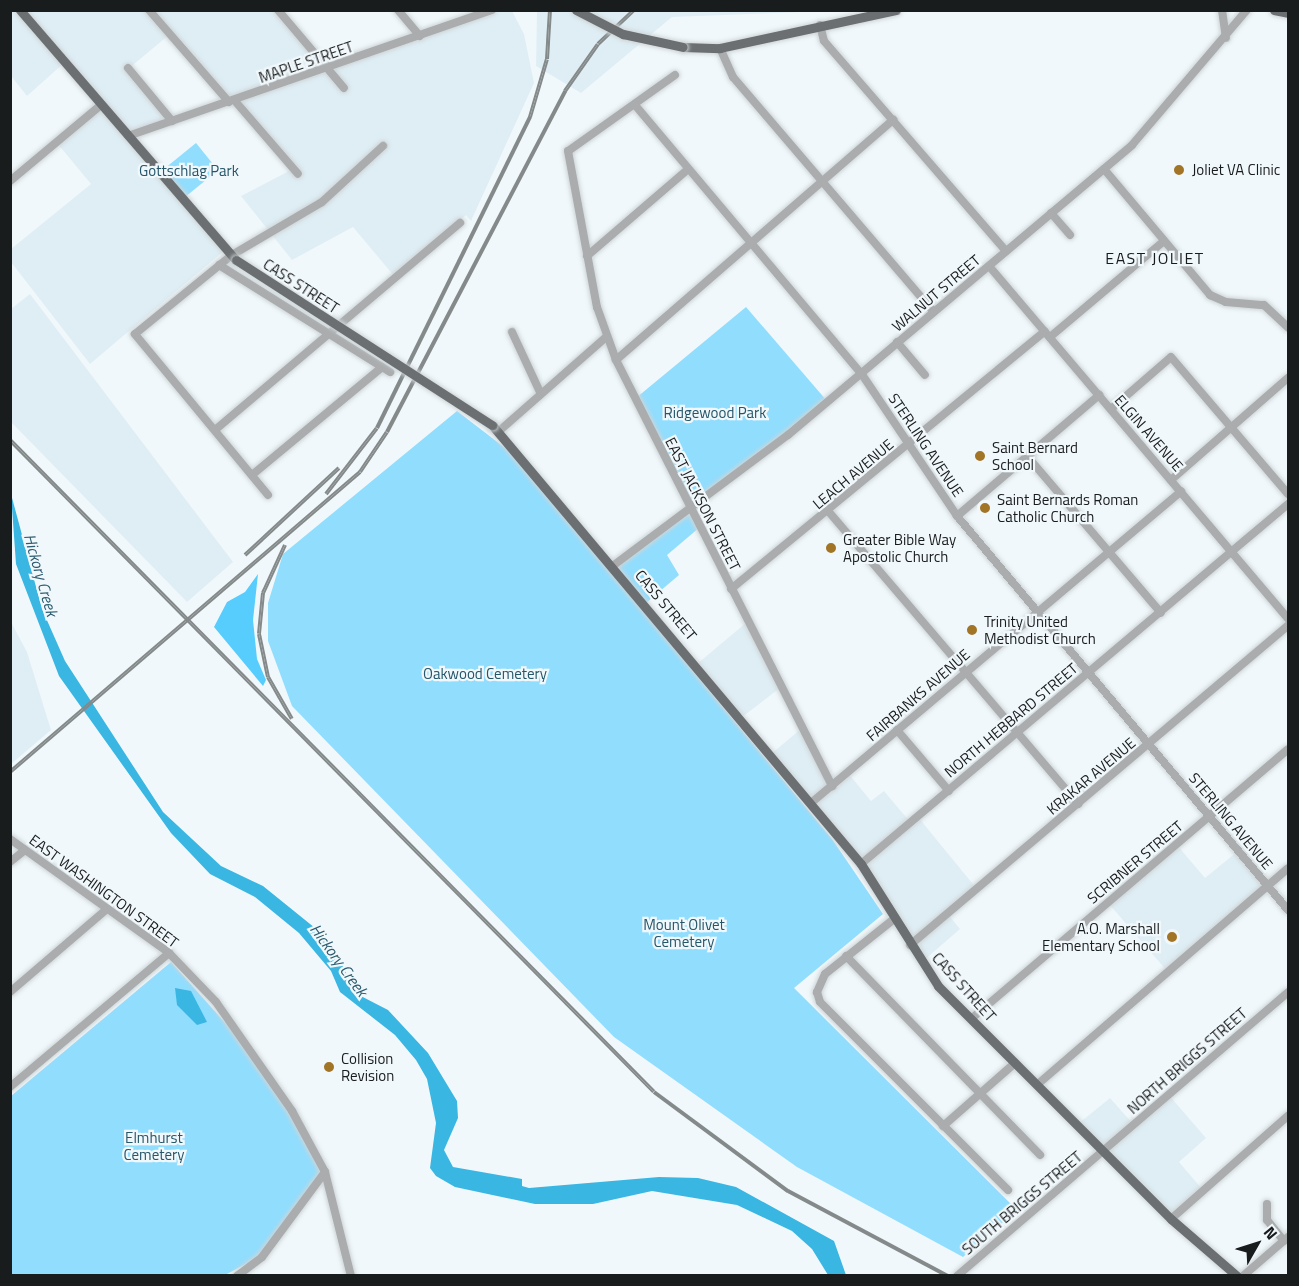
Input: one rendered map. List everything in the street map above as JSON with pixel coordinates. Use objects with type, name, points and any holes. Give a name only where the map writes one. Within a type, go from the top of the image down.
[{"type":"main road","name":"CASS STREET","points":[[20,10],[234,257],[496,428],[614,565],[861,864],[910,945],[971,1019],[1171,1219],[1237,1275]]},
{"type":"main road","points":[[576,10],[622,34],[682,47],[720,48],[896,10]]},
{"type":"main road","points":[[1274,10],[1286,12]]},
{"type":"street","points":[[149,10],[298,174]]},
{"type":"street","points":[[278,10],[344,88]]},
{"type":"street","points":[[398,10],[420,36]]},
{"type":"street","name":"MAPLE STREET","points":[[128,136],[492,10]]},
{"type":"street","points":[[1222,10],[1226,38]]},
{"type":"street","name":"WALNUT STREET","points":[[614,565],[690,506],[753,464],[1104,169],[1162,114],[1247,10]]},
{"type":"street","points":[[820,25],[824,41],[1006,251]]},
{"type":"street","points":[[720,48],[733,77],[934,312]]},
{"type":"street","points":[[128,68],[172,121]]},
{"type":"street","points":[[635,105],[675,75]]},
{"type":"street","points":[[10,181],[101,105]]},
{"type":"street","name":"EAST JACKSON STREET","points":[[635,105],[568,151],[587,256],[606,336],[731,589],[832,786]]},
{"type":"street","name":"STERLING AVENUE","points":[[635,105],[687,170],[861,373],[957,516],[1288,910]]},
{"type":"street","points":[[616,360],[893,120]]},
{"type":"street","points":[[268,495],[135,334],[219,265],[322,202],[383,146]]},
{"type":"street","points":[[1104,169],[1216,299],[1264,305],[1288,327]]},
{"type":"street","points":[[587,256],[687,170]]},
{"type":"street","points":[[1051,213],[1070,235]]},
{"type":"street","points":[[215,430],[460,223]]},
{"type":"street","name":"LEACH AVENUE","points":[[731,589],[1164,241]]},
{"type":"street","points":[[219,265],[390,372]]},
{"type":"street","name":"ELGIN AVENUE","points":[[989,266],[1288,618]]},
{"type":"street","points":[[512,332],[540,392]]},
{"type":"street","points":[[496,428],[606,336]]},
{"type":"street","points":[[897,342],[925,375]]},
{"type":"street","points":[[1111,409],[1171,357],[1288,494]]},
{"type":"street","points":[[252,475],[382,367]]},
{"type":"street","points":[[1171,480],[1288,378]]},
{"type":"street","points":[[957,516],[1099,395]]},
{"type":"street","points":[[1027,456],[1161,613]]},
{"type":"street","name":"FAIRBANKS AVENUE","points":[[811,803],[1181,491]]},
{"type":"street","name":"NORTH HEBBARD STREET","points":[[861,864],[1288,504]]},
{"type":"street","points":[[829,512],[1078,804]]},
{"type":"street","name":"KRAKAR AVENUE","points":[[910,945],[1288,626]]},
{"type":"street","points":[[897,730],[949,791]]},
{"type":"street","name":"SCRIBNER STREET","points":[[971,1019],[1288,749]]},
{"type":"street","name":"EAST WASHINGTON STREET","points":[[10,839],[169,953],[235,1028],[325,1172],[351,1275]]},
{"type":"street","points":[[10,862],[25,850]]},
{"type":"street","points":[[1038,1084],[1288,868]]},
{"type":"street","points":[[10,992],[107,909]]},
{"type":"street","points":[[894,919],[825,974],[817,992],[825,1007],[1008,1190]]},
{"type":"street","points":[[10,1087],[169,953]]},
{"type":"street","points":[[846,956],[978,1094],[1040,1155]]},
{"type":"street","name":"NORTH BRIGGS STREET","points":[[1104,1151],[1288,992]]},
{"type":"street","points":[[944,1126],[1015,1063]]},
{"type":"street","points":[[1171,1219],[1288,1116]]},
{"type":"street","name":"SOUTH BRIGGS STREET","points":[[957,1275],[1104,1151]]},
{"type":"street","points":[[237,1275],[262,1257],[325,1172]]},
{"type":"street","points":[[1243,1275],[1286,1239],[1267,1220],[1267,1204]]},
{"type":"shaded area","points":[[10,11],[20,11],[64,63],[27,96],[11,76]]},
{"type":"shaded area","points":[[21,11],[148,11],[169,35],[128,69],[171,120],[128,135]]},
{"type":"shaded area","points":[[149,11],[277,11],[326,69],[497,11],[512,11],[524,34],[534,83],[471,221],[466,215],[394,276],[353,227],[292,260],[241,196],[291,170]]},
{"type":"shaded area","points":[[537,11],[831,11],[672,17],[581,93],[536,66]]},
{"type":"shaded area","points":[[101,106],[225,250],[90,364],[11,262],[11,249],[91,184],[57,143]]},
{"type":"shaded area","points":[[30,294],[233,562],[187,602],[11,422],[11,309]]},
{"type":"shaded area","points":[[258,574],[253,620],[257,659],[266,680],[263,686],[214,627],[227,602],[245,592]]},
{"type":"shaded area","points":[[11,622],[27,652],[51,730],[11,764]]},
{"type":"shaded area","points":[[747,622],[781,687],[741,718],[697,664]]},
{"type":"shaded area","points":[[802,728],[831,787],[848,773],[871,801],[884,791],[911,823],[918,817],[977,889],[947,913],[960,929],[922,962],[861,862],[771,754]]},
{"type":"shaded area","name":"A.O. Marshall Elementary School","points":[[1177,845],[1205,878],[1238,851],[1267,886],[1167,971],[1109,904]]},
{"type":"shaded area","points":[[1168,1094],[1206,1138],[1179,1162],[1203,1190],[1172,1219],[1078,1124],[1110,1098],[1134,1125]]},
{"type":"green space","name":"Gottschlag Park","points":[[196,143],[218,170],[182,199],[160,172]]},
{"type":"green space","name":"Ridgewood Park","points":[[746,307],[827,401],[690,506],[636,398]]},
{"type":"green space","points":[[457,411],[513,454],[832,839],[883,914],[794,988],[1017,1210],[963,1257],[797,1167],[614,1037],[292,706],[268,641],[268,603],[283,554]]},
{"type":"green space","points":[[690,507],[700,527],[667,555],[679,575],[646,603],[615,565]]},
{"type":"green space","name":"Elmhurst Cemetery","points":[[171,962],[228,1026],[290,1112],[323,1171],[261,1256],[225,1275],[11,1276],[11,1096]]},
{"type":"water","name":"Hickory Creek","points":[[11,494],[42,609],[65,661],[163,812],[221,866],[263,886],[315,928],[339,958],[355,993],[388,1010],[428,1053],[457,1101],[458,1118],[444,1150],[453,1167],[522,1179],[522,1186],[529,1188],[659,1177],[698,1178],[736,1187],[834,1241],[846,1275],[828,1275],[812,1249],[792,1231],[737,1205],[652,1191],[593,1204],[535,1204],[455,1187],[436,1176],[430,1168],[436,1123],[427,1079],[416,1060],[395,1035],[340,992],[331,971],[299,933],[255,897],[210,874],[171,833],[59,676],[16,564]]},
{"type":"water","points":[[175,988],[191,991],[207,1022],[197,1025],[177,1005]]},
{"type":"railway","points":[[326,494],[377,428],[530,117],[547,59],[550,10]]},
{"type":"railway","points":[[10,772],[360,472],[387,432],[565,91],[598,44],[634,10]]},
{"type":"railway","points":[[10,440],[654,1092],[788,1191],[948,1276]]},
{"type":"railway","points":[[245,555],[339,468]]},
{"type":"railway","points":[[285,545],[263,593],[259,634],[268,677],[292,719]]},
{"type":"place","name":"Joliet VA Clinic","points":[[1179,170]]},
{"type":"place","name":"Saint Bernard School","points":[[980,456]]},
{"type":"place","name":"Saint Bernards Roman Catholic Church","points":[[985,508]]},
{"type":"place","name":"Greater Bible Way Apostolic Church","points":[[831,548]]},
{"type":"place","name":"Trinity United Methodist Church","points":[[972,630]]},
{"type":"place","name":"A.O. Marshall Elementary School","points":[[1172,937]]},
{"type":"place","name":"Collision Revision","points":[[329,1067]]},
{"type":"district","name":"EAST JOLIET","points":[[1155,258]]},
{"type":"park label","name":"Oakwood Cemetery","points":[[485,674]]},
{"type":"park label","name":"Mount Olivet Cemetery","points":[[684,932]]}]
